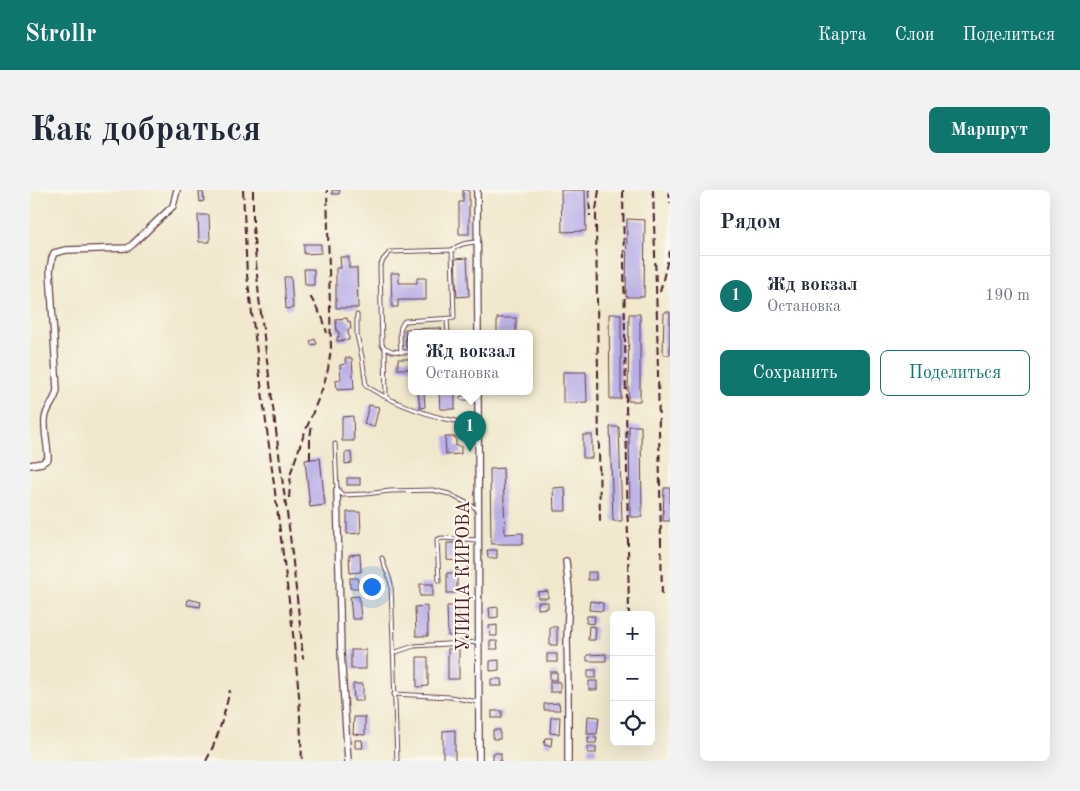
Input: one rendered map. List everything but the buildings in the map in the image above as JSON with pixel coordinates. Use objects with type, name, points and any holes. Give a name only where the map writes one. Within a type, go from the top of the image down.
[{"type":"street","points":[[30,465],[42,463],[48,459],[45,419],[56,397],[57,390],[50,270],[54,253],[66,250],[128,248],[173,206],[177,190]]},
{"type":"street","points":[[477,190],[478,330]]},
{"type":"street","name":"УЛИЦА КИРОВА","points":[[478,398],[480,761]]},
{"type":"street","points":[[337,490],[341,654],[348,761]]},
{"type":"street","points":[[566,561],[568,591],[568,761]]},
{"type":"lane","points":[[386,397],[385,348],[382,345],[380,267],[383,260],[390,252],[452,250],[465,243],[475,242]]},
{"type":"lane","points":[[401,352],[401,323],[405,321],[454,318],[452,250]]},
{"type":"lane","points":[[357,315],[357,335],[366,386],[386,397],[444,418],[465,423],[478,440]]},
{"type":"lane","points":[[447,319],[448,330]]},
{"type":"lane","points":[[385,348],[392,351],[408,352]]},
{"type":"lane","points":[[462,398],[478,398]]},
{"type":"lane","points":[[335,444],[337,490],[343,495],[433,490],[449,494],[478,509]]},
{"type":"lane","points":[[439,581],[438,540],[441,538],[478,540]]},
{"type":"lane","points":[[382,558],[391,584],[396,761]]},
{"type":"lane","points":[[393,653],[414,646],[479,642]]},
{"type":"lane","points":[[394,694],[450,697],[479,702]]},
{"type":"railway","points":[[243,190],[247,275],[292,624],[299,695],[302,761]]},
{"type":"railway","points":[[253,190],[253,227],[259,298],[289,527],[303,659]]},
{"type":"railway","points":[[289,498],[291,472],[323,387],[331,349],[327,190]]},
{"type":"railway","points":[[589,190],[590,216]]},
{"type":"railway","points":[[599,190],[596,224],[600,522]]},
{"type":"railway","points":[[623,190],[629,611]]},
{"type":"railway","points":[[653,190],[662,598]]},
{"type":"railway","points":[[669,190],[670,203]]},
{"type":"railway","points":[[660,292],[670,251]]},
{"type":"railway","points":[[310,296],[323,319],[327,333]]},
{"type":"railway","points":[[310,459],[312,424]]},
{"type":"railway","points":[[206,761],[223,718],[230,690]]},
{"type":"place","name":"Жд вокзал","points":[[470,452]]}]
